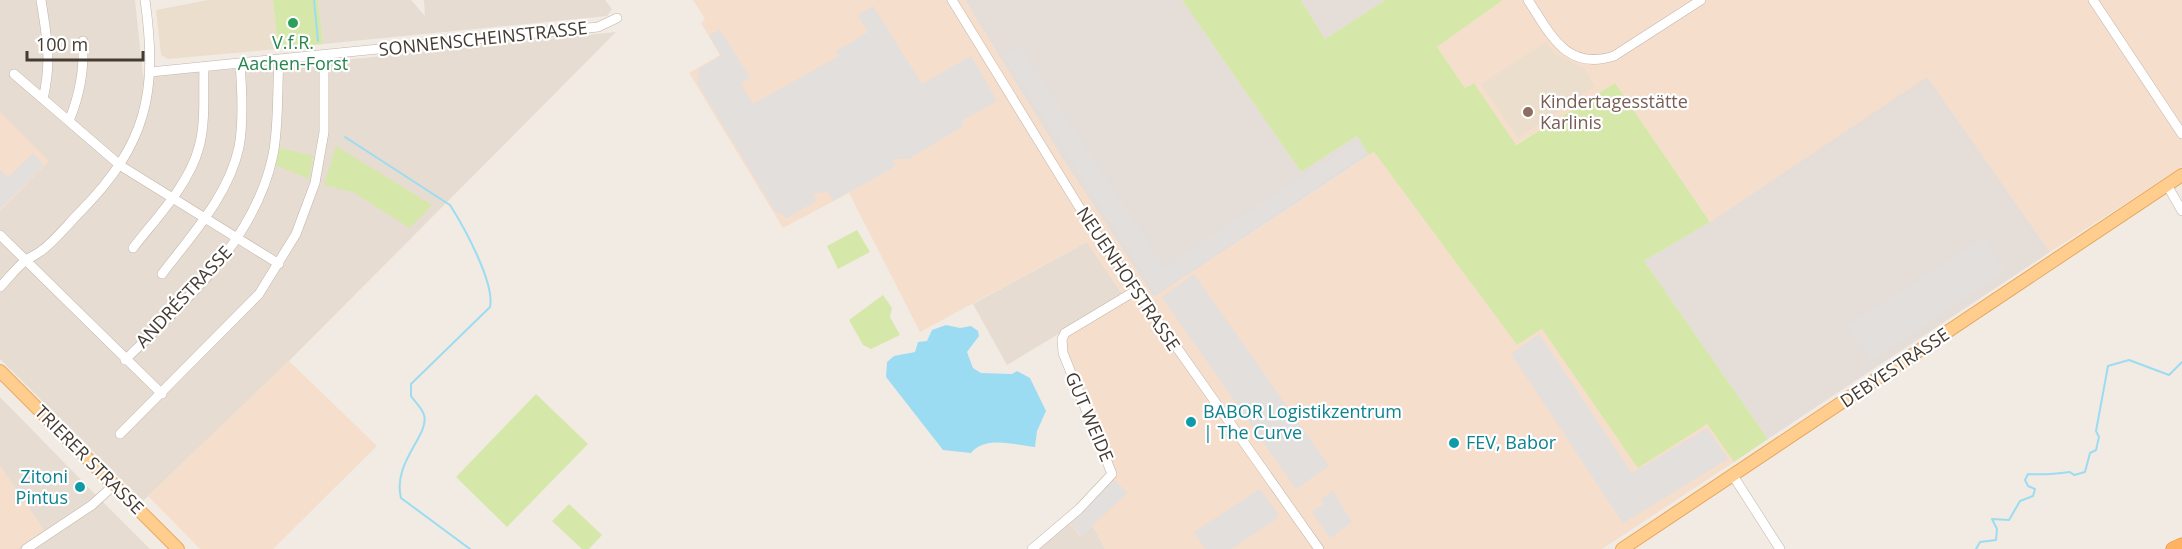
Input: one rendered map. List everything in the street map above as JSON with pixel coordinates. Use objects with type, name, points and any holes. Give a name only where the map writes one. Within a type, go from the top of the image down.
[{"type":"highway","points":[[2173,549],[2182,545]]},
{"type":"main road","name":"DEBYESTRASSE","points":[[1622,549],[2182,175]]},
{"type":"main road","name":"TRIERER STRASSE","points":[[0,371],[178,549]]},
{"type":"street","points":[[41,0],[50,70],[43,99]]},
{"type":"street","points":[[0,287],[26,260],[41,251],[121,166],[138,132],[147,103],[150,38],[145,0]]},
{"type":"street","name":"NEUENHOFSTRASSE","points":[[952,0],[1089,223],[1319,549]]},
{"type":"street","points":[[1528,0],[1552,37],[1573,56],[1586,61],[1600,61],[1614,57],[1701,0]]},
{"type":"street","points":[[2092,0],[2182,134]]},
{"type":"street","name":"SONNENSCHEINSTRASSE","points":[[150,72],[598,27],[616,18]]},
{"type":"street","points":[[69,121],[79,96],[84,66],[83,41]]},
{"type":"street","points":[[120,434],[259,294],[296,234],[315,183],[324,132],[324,56]]},
{"type":"street","name":"ANDRÉSTRASSE","points":[[125,360],[184,302],[237,239],[267,178],[272,159],[279,59]]},
{"type":"street","points":[[162,274],[205,218],[235,161],[239,145],[240,63]]},
{"type":"street","points":[[133,248],[172,197],[199,149],[202,134],[204,68]]},
{"type":"street","points":[[14,74],[121,166],[279,264]]},
{"type":"street","points":[[2167,185],[2182,211]]},
{"type":"street","points":[[0,234],[125,360],[162,394]]},
{"type":"street","name":"GUT WEIDE","points":[[1032,549],[1079,509],[1112,474],[1063,353],[1062,339],[1065,333],[1135,291]]},
{"type":"street","points":[[1732,474],[1780,549]]},
{"type":"street","points":[[26,549],[92,505],[114,485]]},
{"type":"shaded area","points":[[0,0],[135,0],[143,76],[334,61],[616,32],[289,361],[143,501],[0,359]]},
{"type":"shaded area","points":[[208,0],[273,0],[278,49],[168,59],[161,55],[156,10]]},
{"type":"shaded area","points":[[318,0],[411,0],[425,16],[424,0],[605,0],[612,9],[607,16],[323,44]]},
{"type":"shaded area","points":[[693,0],[965,0],[1061,156],[1154,297],[1374,152],[1517,345],[1542,329],[1638,467],[1707,424],[1734,462],[1602,549],[1105,549],[1093,526],[1080,536],[1069,523],[1116,474],[1060,334],[1123,295],[1087,242],[920,332],[849,193],[783,228],[689,73],[720,55],[701,23],[705,19]]},
{"type":"shaded area","points":[[965,0],[1182,0],[1301,172],[1357,136],[1369,155],[1154,297],[1061,156]]},
{"type":"shaded area","points":[[1301,0],[1385,0],[1325,39]]},
{"type":"shaded area","points":[[1503,0],[2182,0],[2182,167],[2050,252],[1927,78],[1710,222],[1615,83],[1515,145],[1474,83],[1465,88],[1437,47]]},
{"type":"shaded area","points":[[873,6],[922,84],[971,56],[997,101],[963,120],[962,127],[908,159],[892,159],[896,166],[833,201],[828,192],[816,193],[813,195],[816,201],[787,218],[775,211],[698,84],[699,69],[721,56],[709,36],[720,29],[750,78],[741,84],[753,104],[839,56],[837,51],[868,32],[858,15]]},
{"type":"shaded area","name":"Kindertagesstätte Karlinis","points":[[1546,42],[1556,54],[1584,68],[1595,86],[1518,138],[1481,84]]},
{"type":"shaded area","points":[[1020,46],[1164,267],[1358,140],[1367,154],[1156,294],[1004,56]]},
{"type":"shaded area","points":[[1927,77],[2050,252],[1768,439],[1644,261],[1710,222]]},
{"type":"shaded area","points":[[0,112],[49,161],[0,211]]},
{"type":"shaded area","points":[[33,153],[44,165],[0,209],[0,169],[8,177]]},
{"type":"shaded area","points":[[1984,237],[2006,271],[1870,361],[1847,326]]},
{"type":"shaded area","points":[[1087,242],[1123,295],[1007,365],[973,304]]},
{"type":"shaded area","points":[[1194,274],[1329,466],[1296,489],[1162,297]]},
{"type":"shaded area","points":[[1539,334],[1632,473],[1707,428],[1728,459],[1623,523],[1511,354]]},
{"type":"shaded area","points":[[289,361],[377,446],[273,549],[200,549],[148,496]]},
{"type":"shaded area","points":[[0,397],[87,486],[150,549],[0,549]]},
{"type":"shaded area","points":[[0,465],[44,530],[17,549],[0,549]]},
{"type":"shaded area","points":[[1113,479],[1128,493],[1081,536],[1070,523]]},
{"type":"shaded area","points":[[1260,489],[1279,514],[1275,520],[1231,549],[1205,549],[1194,532]]},
{"type":"shaded area","points":[[1333,491],[1352,522],[1330,538],[1312,512],[1324,504],[1321,499]]},
{"type":"shaded area","points":[[1069,523],[1080,536],[1093,526],[1105,549],[1039,549]]},
{"type":"green space","name":"V.f.R. Aachen-Forst","points":[[273,0],[318,0],[323,44],[278,49]]},
{"type":"green space","points":[[1182,0],[1301,0],[1325,39],[1385,0],[1503,0],[1437,47],[1465,88],[1474,83],[1516,145],[1615,83],[1710,222],[1644,261],[1768,439],[1734,462],[1707,424],[1638,468],[1542,329],[1517,345],[1374,152],[1369,155],[1357,136],[1301,172]]},
{"type":"green space","points":[[336,146],[432,205],[410,228],[353,192],[324,185]]},
{"type":"green space","points":[[277,147],[313,156],[309,179],[273,164]]},
{"type":"green space","points":[[857,230],[870,252],[838,269],[827,246]]},
{"type":"green space","points":[[883,295],[892,308],[890,317],[900,335],[871,349],[863,345],[849,320]]},
{"type":"green space","points":[[536,394],[588,444],[507,527],[456,477]]},
{"type":"green space","points":[[569,504],[602,535],[589,549],[582,549],[552,521]]},
{"type":"water","points":[[946,325],[960,328],[971,326],[978,331],[979,336],[967,352],[973,368],[981,373],[1012,374],[1017,371],[1030,378],[1046,411],[1037,431],[1035,447],[1000,442],[984,444],[971,453],[943,450],[886,377],[887,362],[894,356],[915,352],[918,342],[927,341],[932,330]]},
{"type":"waterway","points":[[314,0],[318,41]]},
{"type":"waterway","points":[[345,137],[450,205],[470,241],[488,284],[490,307],[411,384],[411,396],[423,412],[424,423],[406,461],[400,485],[401,498],[470,549]]},
{"type":"waterway","points":[[1976,549],[1980,542],[1996,540],[1997,529],[1992,519],[2009,520],[2020,501],[2033,496],[2035,489],[2028,486],[2025,480],[2028,474],[2070,472],[2074,475],[2085,472],[2090,453],[2096,450],[2099,437],[2096,431],[2108,366],[2129,360],[2169,375],[2182,362]]},
{"type":"place","name":"V.f.R. Aachen-Forst","points":[[293,23]]},
{"type":"place","name":"Kindertagesstätte Karlinis","points":[[1528,112]]},
{"type":"place","name":"BABOR Logistikzentrum | The Curve","points":[[1191,422]]},
{"type":"place","name":"FEV, Babor","points":[[1454,443]]},
{"type":"place","name":"Zitoni Pintus","points":[[80,487]]}]
